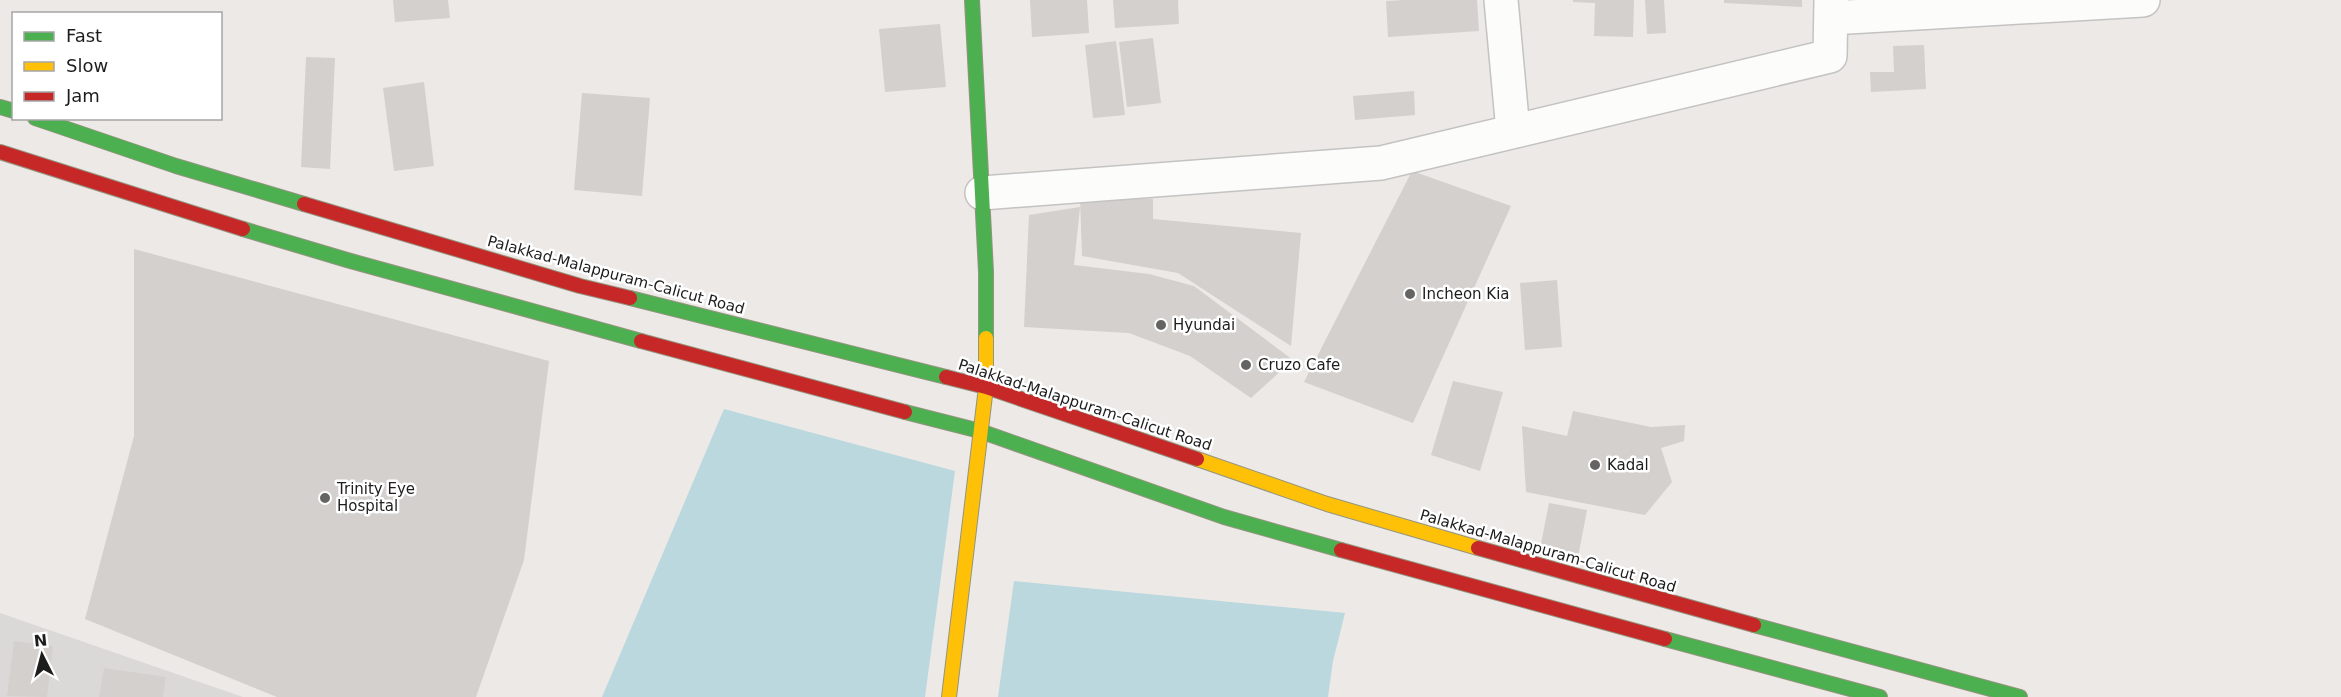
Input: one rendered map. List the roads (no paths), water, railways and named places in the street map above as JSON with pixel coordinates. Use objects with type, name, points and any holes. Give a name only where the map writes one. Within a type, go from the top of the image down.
[{"type":"main road","points":[[949,697],[986,387],[986,272],[972,0]]},
{"type":"main road","name":"Palakkad-Malappuram-Calicut Road","points":[[41,120],[176,166],[580,286],[986,387],[1327,504],[1667,602],[2020,697]]},
{"type":"main road","points":[[0,152],[177,209],[347,260],[829,393],[980,431],[1224,517],[1503,596],[1880,697]]},
{"type":"street","points":[[1501,0],[1513,131]]},
{"type":"street","points":[[982,193],[1380,163],[1830,56],[1831,9],[2143,0]]},
{"type":"water","points":[[724,409],[955,471],[925,697],[602,697]]},
{"type":"water","points":[[1014,581],[1345,613],[1333,661],[1328,697],[998,697]]},
{"type":"place","name":"Incheon Kia","points":[[1410,294]]},
{"type":"place","name":"Hyundai","points":[[1161,325]]},
{"type":"place","name":"Cruzo Cafe","points":[[1246,365]]},
{"type":"place","name":"Kadal","points":[[1595,465]]},
{"type":"place","name":"Trinity Eye Hospital","points":[[325,498]]}]
